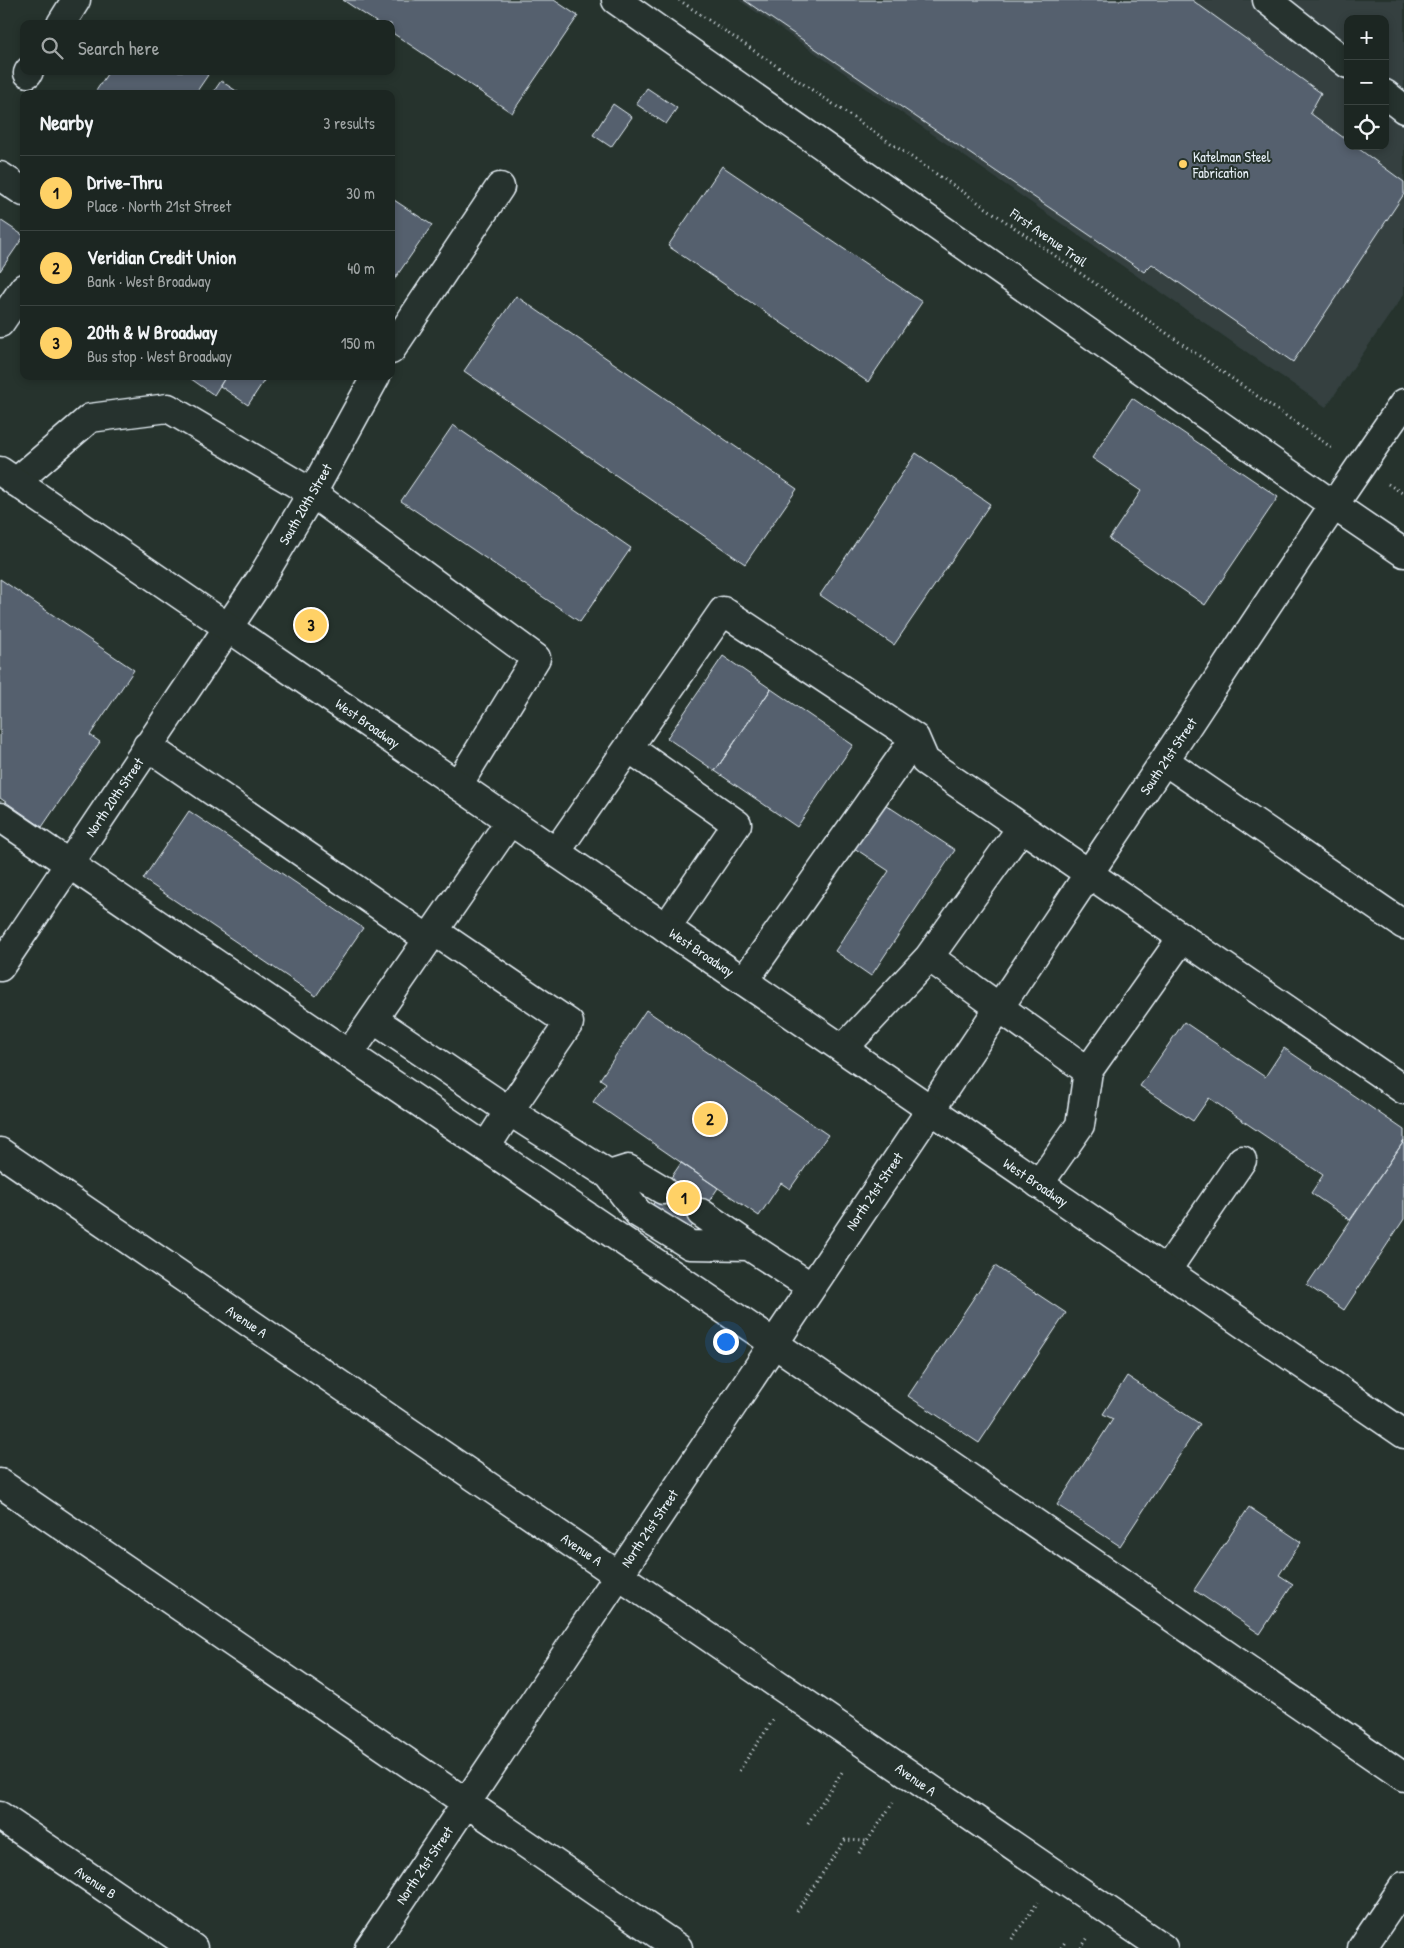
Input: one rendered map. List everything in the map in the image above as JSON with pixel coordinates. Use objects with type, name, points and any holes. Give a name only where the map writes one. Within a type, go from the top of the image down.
[{"type":"street","points":[[63,20],[76,0]]},
{"type":"street","points":[[616,0],[1404,553]]},
{"type":"street","points":[[1267,0],[1344,61]]},
{"type":"street","points":[[1389,97],[1404,108]]},
{"type":"street","points":[[0,176],[20,189]]},
{"type":"street","points":[[395,344],[500,187]]},
{"type":"street","points":[[0,323],[20,294]]},
{"type":"street","name":"South 20th Street","points":[[229,628],[266,571],[312,493],[374,380]]},
{"type":"street","name":"South 21st Street","points":[[929,1108],[1165,761],[1332,504],[1404,402]]},
{"type":"street","points":[[8,476],[90,418],[168,408],[312,493],[536,658],[458,785]]},
{"type":"street","name":"West Broadway","points":[[8,476],[1404,1434]]},
{"type":"street","points":[[556,852],[723,611],[915,738],[925,761],[1404,1090]]},
{"type":"street","name":"North 20th Street","points":[[0,967],[147,746],[229,628]]},
{"type":"street","points":[[744,981],[915,738]]},
{"type":"street","points":[[147,746],[431,935],[570,1023],[486,1147]]},
{"type":"street","points":[[629,748],[737,824],[666,928]]},
{"type":"street","points":[[1165,761],[1404,925]]},
{"type":"street","points":[[0,817],[772,1342],[1404,1777]]},
{"type":"street","points":[[349,1054],[510,821]]},
{"type":"street","points":[[843,1049],[929,957],[1022,827]]},
{"type":"street","points":[[1039,1184],[1080,1125],[1088,1071],[1182,938]]},
{"type":"street","points":[[929,957],[997,1008],[1088,1071]]},
{"type":"street","points":[[373,1019],[509,1111],[609,1175],[638,1213],[690,1245],[749,1246]]},
{"type":"street","name":"North 21st Street","points":[[369,1948],[929,1108]]},
{"type":"street","name":"Avenue A","points":[[0,1152],[1163,1948]]},
{"type":"street","points":[[1166,1271],[1242,1160]]},
{"type":"street","points":[[609,1175],[628,1169],[662,1190]]},
{"type":"street","points":[[701,1213],[810,1286]]},
{"type":"street","points":[[0,1483],[678,1948]]},
{"type":"street","name":"Avenue B","points":[[0,1816],[193,1948]]},
{"type":"street","points":[[1362,1948],[1404,1886]]},
{"type":"path","name":"First Avenue Trail","points":[[679,0],[969,196],[1334,450],[1404,494]]},
{"type":"path","points":[[739,1771],[791,1693]]},
{"type":"path","points":[[808,1823],[862,1742]]},
{"type":"path","points":[[860,1853],[911,1775]]},
{"type":"path","points":[[797,1911],[845,1840],[867,1841]]},
{"type":"path","points":[[1012,1939],[1056,1875]]},
{"type":"path","points":[[1061,1948],[1065,1942]]},
{"type":"shaded area","name":"Katelman Steel Fabrication","points":[[739,0],[1404,0],[1404,294],[1326,407]]},
{"type":"building","points":[[343,0],[554,0],[578,16],[512,113],[395,35],[395,20],[373,20]]},
{"type":"building","name":"Katelman Steel Fabrication","points":[[744,0],[1192,0],[1321,93],[1310,113],[1344,138],[1344,150],[1360,150],[1404,182],[1404,194],[1293,362],[1152,264],[1144,272]]},
{"type":"building","points":[[106,75],[208,75],[198,90],[97,90]]},
{"type":"building","points":[[221,81],[235,90],[215,90]]},
{"type":"building","points":[[647,88],[677,108],[666,124],[636,104]]},
{"type":"building","points":[[613,104],[632,117],[611,147],[593,135]]},
{"type":"building","points":[[722,166],[922,302],[868,382],[668,246]]},
{"type":"building","points":[[395,201],[432,225],[395,278]]},
{"type":"building","points":[[0,220],[20,233],[20,242],[0,271]]},
{"type":"building","points":[[516,296],[797,489],[745,564],[464,371]]},
{"type":"building","points":[[193,380],[223,380],[214,395]]},
{"type":"building","points":[[224,380],[264,380],[248,405],[220,386]]},
{"type":"building","points":[[1132,398],[1278,497],[1205,605],[1109,539],[1141,491],[1092,458]]},
{"type":"building","points":[[453,425],[631,548],[580,622],[401,501]]},
{"type":"building","points":[[916,453],[990,504],[894,645],[820,595]]},
{"type":"building","points":[[0,579],[134,670],[90,735],[100,742],[42,827],[0,798]]},
{"type":"building","points":[[723,656],[771,689],[715,771],[667,738]]},
{"type":"building","points":[[771,689],[853,745],[797,827],[715,771]]},
{"type":"building","points":[[877,799],[955,850],[871,976],[835,951],[889,871],[848,844]]},
{"type":"building","points":[[189,811],[363,928],[316,996],[143,879]]},
{"type":"building","points":[[646,1010],[828,1135],[790,1189],[781,1183],[759,1216],[593,1102],[606,1083],[600,1079]]},
{"type":"building","points":[[1184,1022],[1265,1077],[1284,1048],[1404,1130],[1404,1141],[1350,1220],[1311,1193],[1323,1175],[1209,1098],[1193,1121],[1140,1086]]},
{"type":"building","points":[[1404,1141],[1404,1219],[1344,1310],[1307,1285]]},
{"type":"building","points":[[681,1163],[718,1188],[688,1232],[651,1207]]},
{"type":"building","points":[[995,1266],[1066,1313],[979,1443],[908,1396]]},
{"type":"building","points":[[1127,1376],[1200,1424],[1120,1546],[1057,1505],[1113,1419],[1103,1414]]},
{"type":"building","points":[[1249,1507],[1301,1542],[1279,1575],[1293,1584],[1260,1634],[1194,1590]]},
{"type":"tunnel","points":[[663,1190],[701,1213]]},
{"type":"place","name":"Katelman Steel Fabrication","points":[[1183,164]]},
{"type":"place","name":"20th & W Broadway","points":[[311,625]]},
{"type":"place","name":"Veridian Credit Union","points":[[710,1119]]},
{"type":"place","name":"Drive-Thru","points":[[684,1198]]}]
